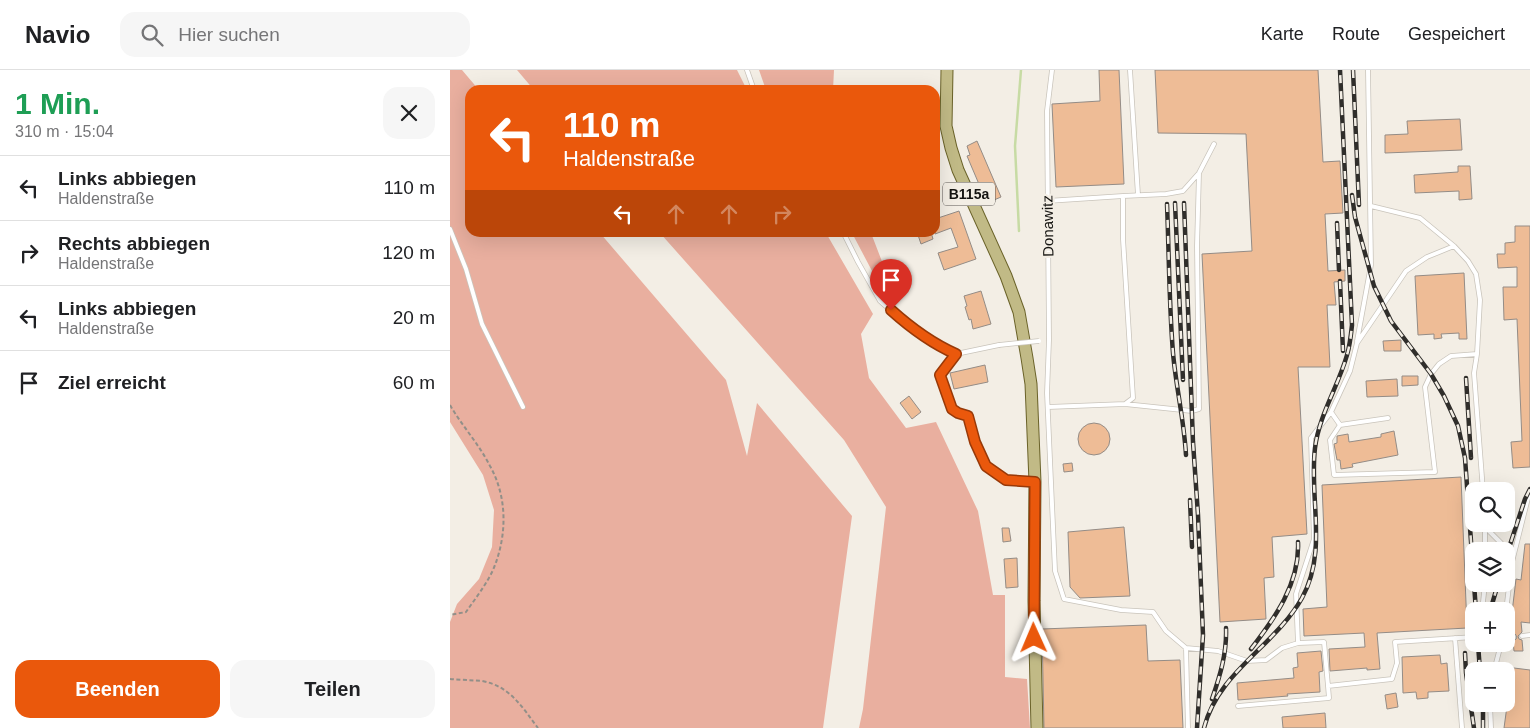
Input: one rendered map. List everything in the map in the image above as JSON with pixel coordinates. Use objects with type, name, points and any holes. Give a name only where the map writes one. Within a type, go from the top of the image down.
[{"type":"main road","name":"B115a","points":[[948,70],[946,126],[951,148],[958,170],[1006,276],[1019,312],[1030,384],[1035,482],[1034,601],[1037,728]]},
{"type":"lane","points":[[748,70],[752,85]]},
{"type":"lane","name":"Donawitz","points":[[1052,70],[1047,112],[1050,340],[1048,407],[1055,571],[1064,599],[1121,610],[1153,612],[1166,631],[1186,648]]},
{"type":"lane","points":[[1130,70],[1138,195]]},
{"type":"lane","points":[[1298,643],[1296,594],[1314,539],[1310,438],[1331,412],[1350,371],[1371,265],[1368,70]]},
{"type":"lane","points":[[1047,201],[1166,194],[1183,191],[1199,173],[1214,144]]},
{"type":"lane","points":[[1048,407],[1126,404],[1192,411],[1200,409],[1196,246],[1199,173]]},
{"type":"lane","points":[[1123,196],[1123,239],[1133,398],[1126,404]]},
{"type":"lane","points":[[1371,206],[1420,218],[1454,246],[1468,261],[1476,274],[1480,300],[1474,373],[1481,482]]},
{"type":"lane","points":[[450,229],[466,270],[482,324],[523,407]]},
{"type":"lane","points":[[846,237],[880,301],[912,329],[939,346],[956,354],[999,345],[1050,340]]},
{"type":"lane","points":[[1356,343],[1406,271],[1427,256],[1454,246]]},
{"type":"lane","points":[[956,354],[940,375],[952,409],[968,416],[975,442],[986,466],[1006,480],[1035,482]]},
{"type":"lane","points":[[1388,418],[1340,425],[1330,440],[1334,475],[1435,472],[1425,387],[1435,369],[1451,356],[1477,354]]},
{"type":"lane","points":[[1331,412],[1340,425]]},
{"type":"lane","points":[[1515,550],[1530,495]]},
{"type":"lane","points":[[1491,532],[1500,542]]},
{"type":"lane","points":[[1522,636],[1530,636]]},
{"type":"lane","points":[[1328,686],[1392,679],[1396,663],[1395,642],[1465,637]]},
{"type":"lane","points":[[1455,638],[1462,728]]},
{"type":"lane","points":[[1188,728],[1186,648],[1218,651],[1247,660],[1266,660],[1282,648],[1298,643],[1324,642],[1329,698],[1238,706]]},
{"type":"lane","points":[[1490,712],[1490,728]]},
{"type":"path","points":[[450,404],[490,466],[497,481],[504,510],[501,548],[493,571],[466,612],[450,615]]},
{"type":"path","points":[[450,679],[480,681],[502,688],[518,700],[538,728]]},
{"type":"shaded area","points":[[450,70],[462,70],[475,85],[465,85],[465,237],[603,237],[726,380],[747,456],[757,403],[852,516],[823,728],[450,728],[450,622],[457,604],[479,579],[492,547],[494,510],[483,475],[450,422]]},
{"type":"shaded area","points":[[517,70],[737,70],[744,85],[530,85]]},
{"type":"shaded area","points":[[759,70],[834,70],[833,85],[764,85]]},
{"type":"shaded area","points":[[664,237],[828,237],[873,314],[861,334],[869,378],[906,428],[936,422],[978,511],[993,595],[1005,595],[1005,677],[1027,679],[1030,728],[859,728],[863,709],[886,507],[844,440]]},
{"type":"shaded area","points":[[854,237],[873,237],[888,277],[881,288]]},
{"type":"building","points":[[1099,70],[1119,70],[1124,184],[1056,187],[1052,104],[1100,101]]},
{"type":"building","points":[[1155,70],[1318,70],[1323,162],[1340,161],[1343,213],[1325,214],[1328,271],[1345,270],[1345,281],[1334,282],[1336,305],[1327,305],[1330,367],[1298,367],[1307,534],[1272,537],[1274,577],[1264,578],[1266,619],[1220,622],[1202,254],[1252,251],[1246,134],[1158,133]]},
{"type":"building","points":[[1460,119],[1462,150],[1385,153],[1385,135],[1408,134],[1407,121]]},
{"type":"building","points":[[977,141],[1001,197],[987,203],[967,156],[970,155],[967,146]]},
{"type":"building","points":[[1458,166],[1470,166],[1472,199],[1459,200],[1459,191],[1415,193],[1414,175],[1458,172]]},
{"type":"building","points":[[959,211],[976,259],[944,270],[938,253],[958,247],[951,228],[940,232],[940,217]]},
{"type":"building","points":[[1515,226],[1530,226],[1530,467],[1513,468],[1511,442],[1522,441],[1517,319],[1504,320],[1503,287],[1517,287],[1517,267],[1498,268],[1497,254],[1505,254],[1505,243],[1515,242]]},
{"type":"building","points":[[919,237],[932,237],[933,239],[921,244]]},
{"type":"building","points":[[1464,273],[1467,339],[1459,339],[1459,333],[1441,334],[1442,338],[1434,339],[1434,334],[1418,335],[1415,276]]},
{"type":"building","points":[[981,291],[991,324],[973,329],[971,319],[969,320],[965,307],[967,306],[964,296]]},
{"type":"building","points":[[1401,340],[1401,351],[1384,351],[1383,341]]},
{"type":"building","points":[[985,365],[988,382],[954,389],[950,373]]},
{"type":"building","points":[[1402,376],[1418,376],[1418,385],[1402,386]]},
{"type":"building","points":[[1397,379],[1398,396],[1367,397],[1366,381]]},
{"type":"building","points":[[909,396],[921,412],[912,419],[900,403]]},
{"type":"building","points":[[1094,423],[1100,424],[1105,428],[1109,433],[1109,445],[1105,450],[1100,454],[1094,455],[1088,454],[1083,450],[1079,445],[1078,439],[1079,433],[1083,428],[1088,424]]},
{"type":"building","points":[[1394,431],[1398,455],[1352,464],[1353,467],[1341,469],[1334,444],[1337,443],[1337,436],[1348,434],[1349,442],[1381,437],[1381,434]]},
{"type":"building","points":[[1072,463],[1073,471],[1064,472],[1063,464]]},
{"type":"building","points":[[1461,477],[1466,602],[1465,628],[1377,633],[1380,669],[1367,670],[1367,668],[1330,671],[1329,649],[1365,647],[1364,633],[1304,636],[1303,609],[1327,607],[1322,485]]},
{"type":"building","points":[[1124,527],[1130,596],[1080,598],[1070,587],[1068,532]]},
{"type":"building","points":[[1002,528],[1009,528],[1011,541],[1003,542]]},
{"type":"building","points":[[1525,544],[1530,544],[1530,623],[1521,622],[1522,632],[1518,636],[1522,640],[1523,651],[1515,651],[1515,640],[1517,637],[1515,634],[1515,602],[1513,602],[1516,579],[1521,580]]},
{"type":"building","points":[[1017,558],[1018,587],[1006,588],[1004,559]]},
{"type":"building","points":[[1146,625],[1148,661],[1180,660],[1183,728],[1044,728],[1042,629]]},
{"type":"building","points":[[1321,651],[1323,671],[1319,672],[1320,692],[1238,700],[1237,683],[1294,678],[1293,668],[1298,667],[1297,653]]},
{"type":"building","points":[[1440,655],[1441,664],[1447,663],[1449,691],[1428,692],[1428,698],[1417,699],[1416,692],[1403,693],[1402,657]]},
{"type":"building","points":[[1515,668],[1530,670],[1530,728],[1504,728],[1506,712],[1515,712]]},
{"type":"building","points":[[1396,693],[1398,707],[1387,709],[1385,695]]},
{"type":"building","points":[[1325,713],[1326,728],[1283,728],[1282,717]]},
{"type":"waterway","points":[[1019,231],[1015,146],[1021,70]]},
{"type":"railway","points":[[1204,728],[1211,708],[1221,691],[1291,615],[1302,598],[1310,580],[1314,562],[1316,543],[1315,448],[1320,424],[1347,355],[1352,325],[1340,70]]},
{"type":"railway","points":[[1353,70],[1359,205]]},
{"type":"railway","points":[[1352,195],[1355,217],[1374,286],[1391,321],[1431,374],[1458,426],[1465,458],[1471,542]]},
{"type":"railway","points":[[1175,203],[1183,380]]},
{"type":"railway","points":[[1184,203],[1193,442],[1203,635],[1197,728]]},
{"type":"railway","points":[[1167,204],[1173,353],[1186,455]]},
{"type":"railway","points":[[1337,223],[1339,270]]},
{"type":"railway","points":[[1340,281],[1343,351]]},
{"type":"railway","points":[[1466,378],[1471,458]]},
{"type":"railway","points":[[1511,542],[1530,489]]},
{"type":"railway","points":[[1190,500],[1192,547]]},
{"type":"railway","points":[[1251,649],[1269,625],[1290,586],[1298,557],[1298,542]]},
{"type":"railway","points":[[1475,592],[1475,602]]},
{"type":"railway","points":[[1493,602],[1496,592]]},
{"type":"railway","points":[[1212,699],[1222,664],[1226,628]]},
{"type":"railway","points":[[1479,652],[1479,662]]},
{"type":"railway","points":[[1465,653],[1474,728]]},
{"type":"railway","points":[[1483,712],[1483,728]]},
{"type":"route","points":[[891,310],[912,329],[956,354],[940,375],[952,409],[968,416],[975,442],[986,466],[1006,480],[1035,482],[1034,638]]}]
